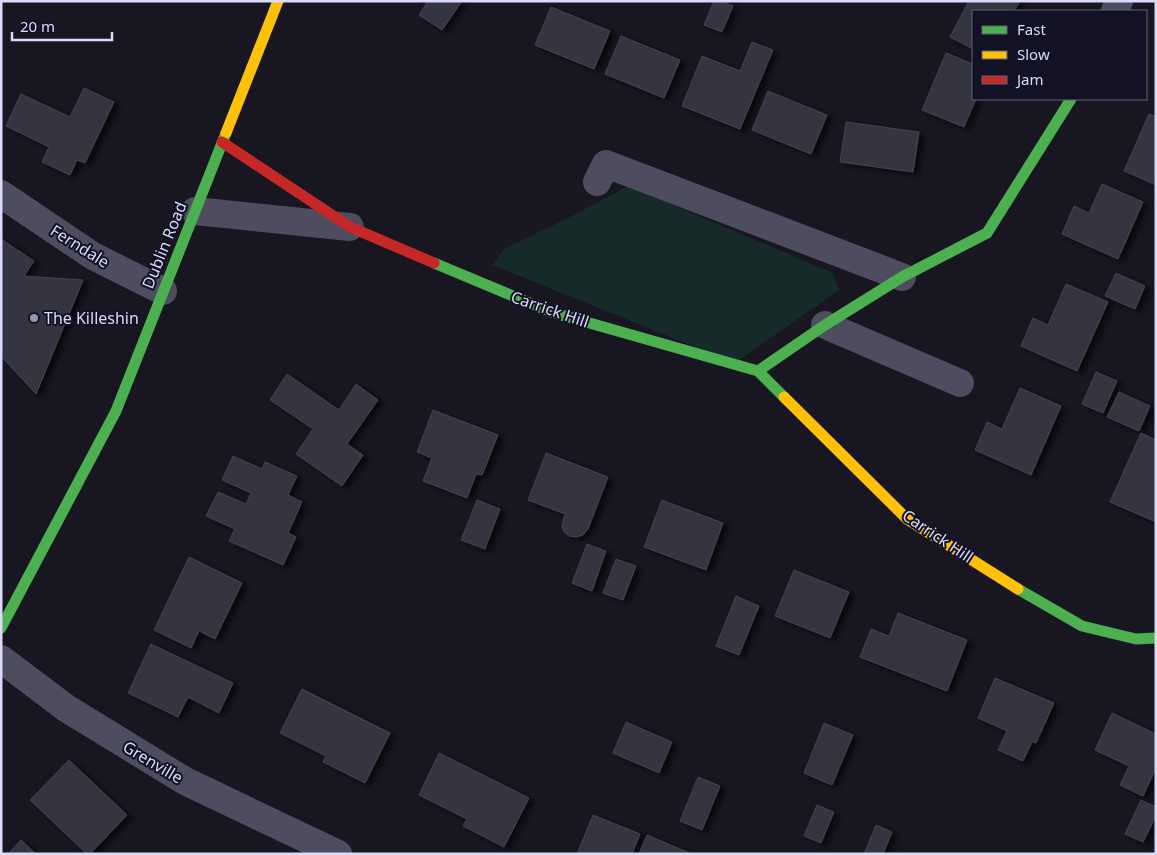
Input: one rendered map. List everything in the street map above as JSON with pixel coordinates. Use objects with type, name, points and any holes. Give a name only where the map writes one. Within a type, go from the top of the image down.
[{"type":"street","name":"Dublin Road","points":[[1,628],[116,411],[278,1]]},
{"type":"street","points":[[758,371],[825,325],[902,277],[987,233],[1069,100]]},
{"type":"street","name":"Carrick Hill","points":[[222,142],[350,227],[551,312],[758,371],[907,519],[1036,601],[1082,626],[1136,638],[1156,638]]},
{"type":"street","points":[[598,182],[606,164],[902,277]]},
{"type":"street","name":"Ferndale","points":[[1,194],[94,256],[163,291]]},
{"type":"street","name":"Carrick Hill","points":[[195,211],[350,227]]},
{"type":"street","points":[[825,325],[960,383]]},
{"type":"street","name":"Grenville","points":[[1,659],[66,708],[185,781],[324,851]]},
{"type":"green space","points":[[628,186],[833,273],[839,290],[735,363],[492,265],[504,249]]},
{"type":"building","points":[[428,1],[462,1],[442,30],[419,15]]},
{"type":"building","points":[[714,1],[721,1],[733,6],[722,32],[704,25]]},
{"type":"building","points":[[969,1],[1016,1],[1019,3],[1015,10],[972,10],[972,48],[950,37]]},
{"type":"building","points":[[551,7],[610,31],[594,69],[535,45]]},
{"type":"building","points":[[621,36],[680,60],[664,98],[605,74]]},
{"type":"building","points":[[752,42],[773,50],[740,129],[682,106],[702,56],[740,71]]},
{"type":"building","points":[[946,53],[972,64],[972,100],[976,100],[964,127],[922,110]]},
{"type":"building","points":[[84,88],[114,102],[85,163],[77,160],[70,175],[42,162],[49,147],[6,126],[21,94],[70,117]]},
{"type":"building","points":[[768,91],[827,115],[811,154],[752,130]]},
{"type":"building","points":[[1149,114],[1156,117],[1156,185],[1124,171]]},
{"type":"building","points":[[846,122],[919,132],[913,172],[840,162]]},
{"type":"building","points":[[1102,184],[1143,202],[1118,259],[1062,234],[1074,206],[1089,213]]},
{"type":"building","name":"The Killeshin","points":[[1,239],[34,261],[24,276],[83,280],[36,394],[1,356]]},
{"type":"building","points":[[1116,273],[1145,286],[1135,309],[1105,296]]},
{"type":"building","points":[[1066,284],[1108,302],[1077,371],[1021,346],[1033,318],[1048,325]]},
{"type":"building","points":[[1096,372],[1117,381],[1103,413],[1082,404]]},
{"type":"building","points":[[287,374],[339,410],[356,384],[378,400],[347,444],[363,455],[342,486],[296,454],[313,429],[270,400]]},
{"type":"building","points":[[1020,388],[1061,406],[1031,475],[975,450],[987,422],[1002,429]]},
{"type":"building","points":[[1119,392],[1150,406],[1139,431],[1107,417]]},
{"type":"building","points":[[433,410],[498,435],[482,475],[476,474],[467,498],[423,481],[432,458],[417,452]]},
{"type":"building","points":[[1141,433],[1156,440],[1156,522],[1110,502]]},
{"type":"building","points":[[546,453],[608,477],[588,529],[583,535],[569,536],[564,532],[562,526],[565,514],[528,500]]},
{"type":"building","points":[[233,456],[262,469],[265,462],[297,476],[288,495],[302,502],[288,533],[296,537],[283,565],[229,541],[235,529],[206,516],[218,492],[246,504],[251,493],[222,480]]},
{"type":"building","points":[[477,500],[500,509],[485,549],[461,540]]},
{"type":"building","points":[[662,500],[723,523],[706,570],[644,547]]},
{"type":"building","points":[[587,544],[606,551],[592,591],[572,583]]},
{"type":"building","points":[[189,557],[242,583],[215,639],[199,631],[191,648],[154,630]]},
{"type":"building","points":[[616,559],[636,566],[623,600],[603,593]]},
{"type":"building","points":[[794,570],[849,592],[830,638],[775,616]]},
{"type":"building","points":[[736,596],[759,606],[739,655],[716,646]]},
{"type":"building","points":[[898,613],[967,640],[947,691],[860,657],[871,629],[889,636]]},
{"type":"building","points":[[151,644],[233,683],[219,713],[188,697],[178,717],[128,693]]},
{"type":"building","points":[[995,678],[1054,703],[1036,743],[1032,742],[1023,761],[998,750],[1007,731],[978,718]]},
{"type":"building","points":[[302,689],[390,733],[365,783],[323,762],[326,756],[280,733]]},
{"type":"building","points":[[1112,713],[1156,734],[1156,768],[1143,796],[1120,785],[1129,766],[1095,750]]},
{"type":"building","points":[[626,722],[672,742],[659,773],[613,753]]},
{"type":"building","points":[[824,723],[853,735],[832,785],[804,773]]},
{"type":"building","points":[[439,753],[529,798],[504,847],[463,826],[467,819],[419,795]]},
{"type":"building","points":[[69,760],[127,815],[90,854],[87,854],[30,800]]},
{"type":"building","points":[[698,777],[720,786],[702,830],[680,821]]},
{"type":"building","points":[[1141,800],[1156,807],[1156,816],[1143,842],[1125,834]]},
{"type":"building","points":[[817,805],[834,812],[821,843],[804,836]]},
{"type":"building","points":[[593,815],[640,834],[632,854],[577,854]]},
{"type":"building","points":[[876,825],[892,832],[883,854],[864,854]]},
{"type":"building","points":[[647,835],[692,854],[639,854]]},
{"type":"building","points":[[21,840],[36,854],[8,854]]},
{"type":"traffic: fast","points":[[758,371],[825,325],[902,277],[987,233],[1070,100]]},
{"type":"traffic: fast","points":[[1,628],[116,411],[226,133]]},
{"type":"traffic: fast","points":[[434,263],[551,312],[758,371],[784,397]]},
{"type":"traffic: fast","points":[[1018,589],[1082,626],[1136,639],[1156,638]]},
{"type":"traffic: slow","points":[[226,133],[278,1]]},
{"type":"traffic: slow","points":[[784,397],[907,519],[1018,589]]},
{"type":"traffic: jam","points":[[222,142],[350,227],[434,263]]},
{"type":"place","name":"The Killeshin","points":[[34,318]]}]
